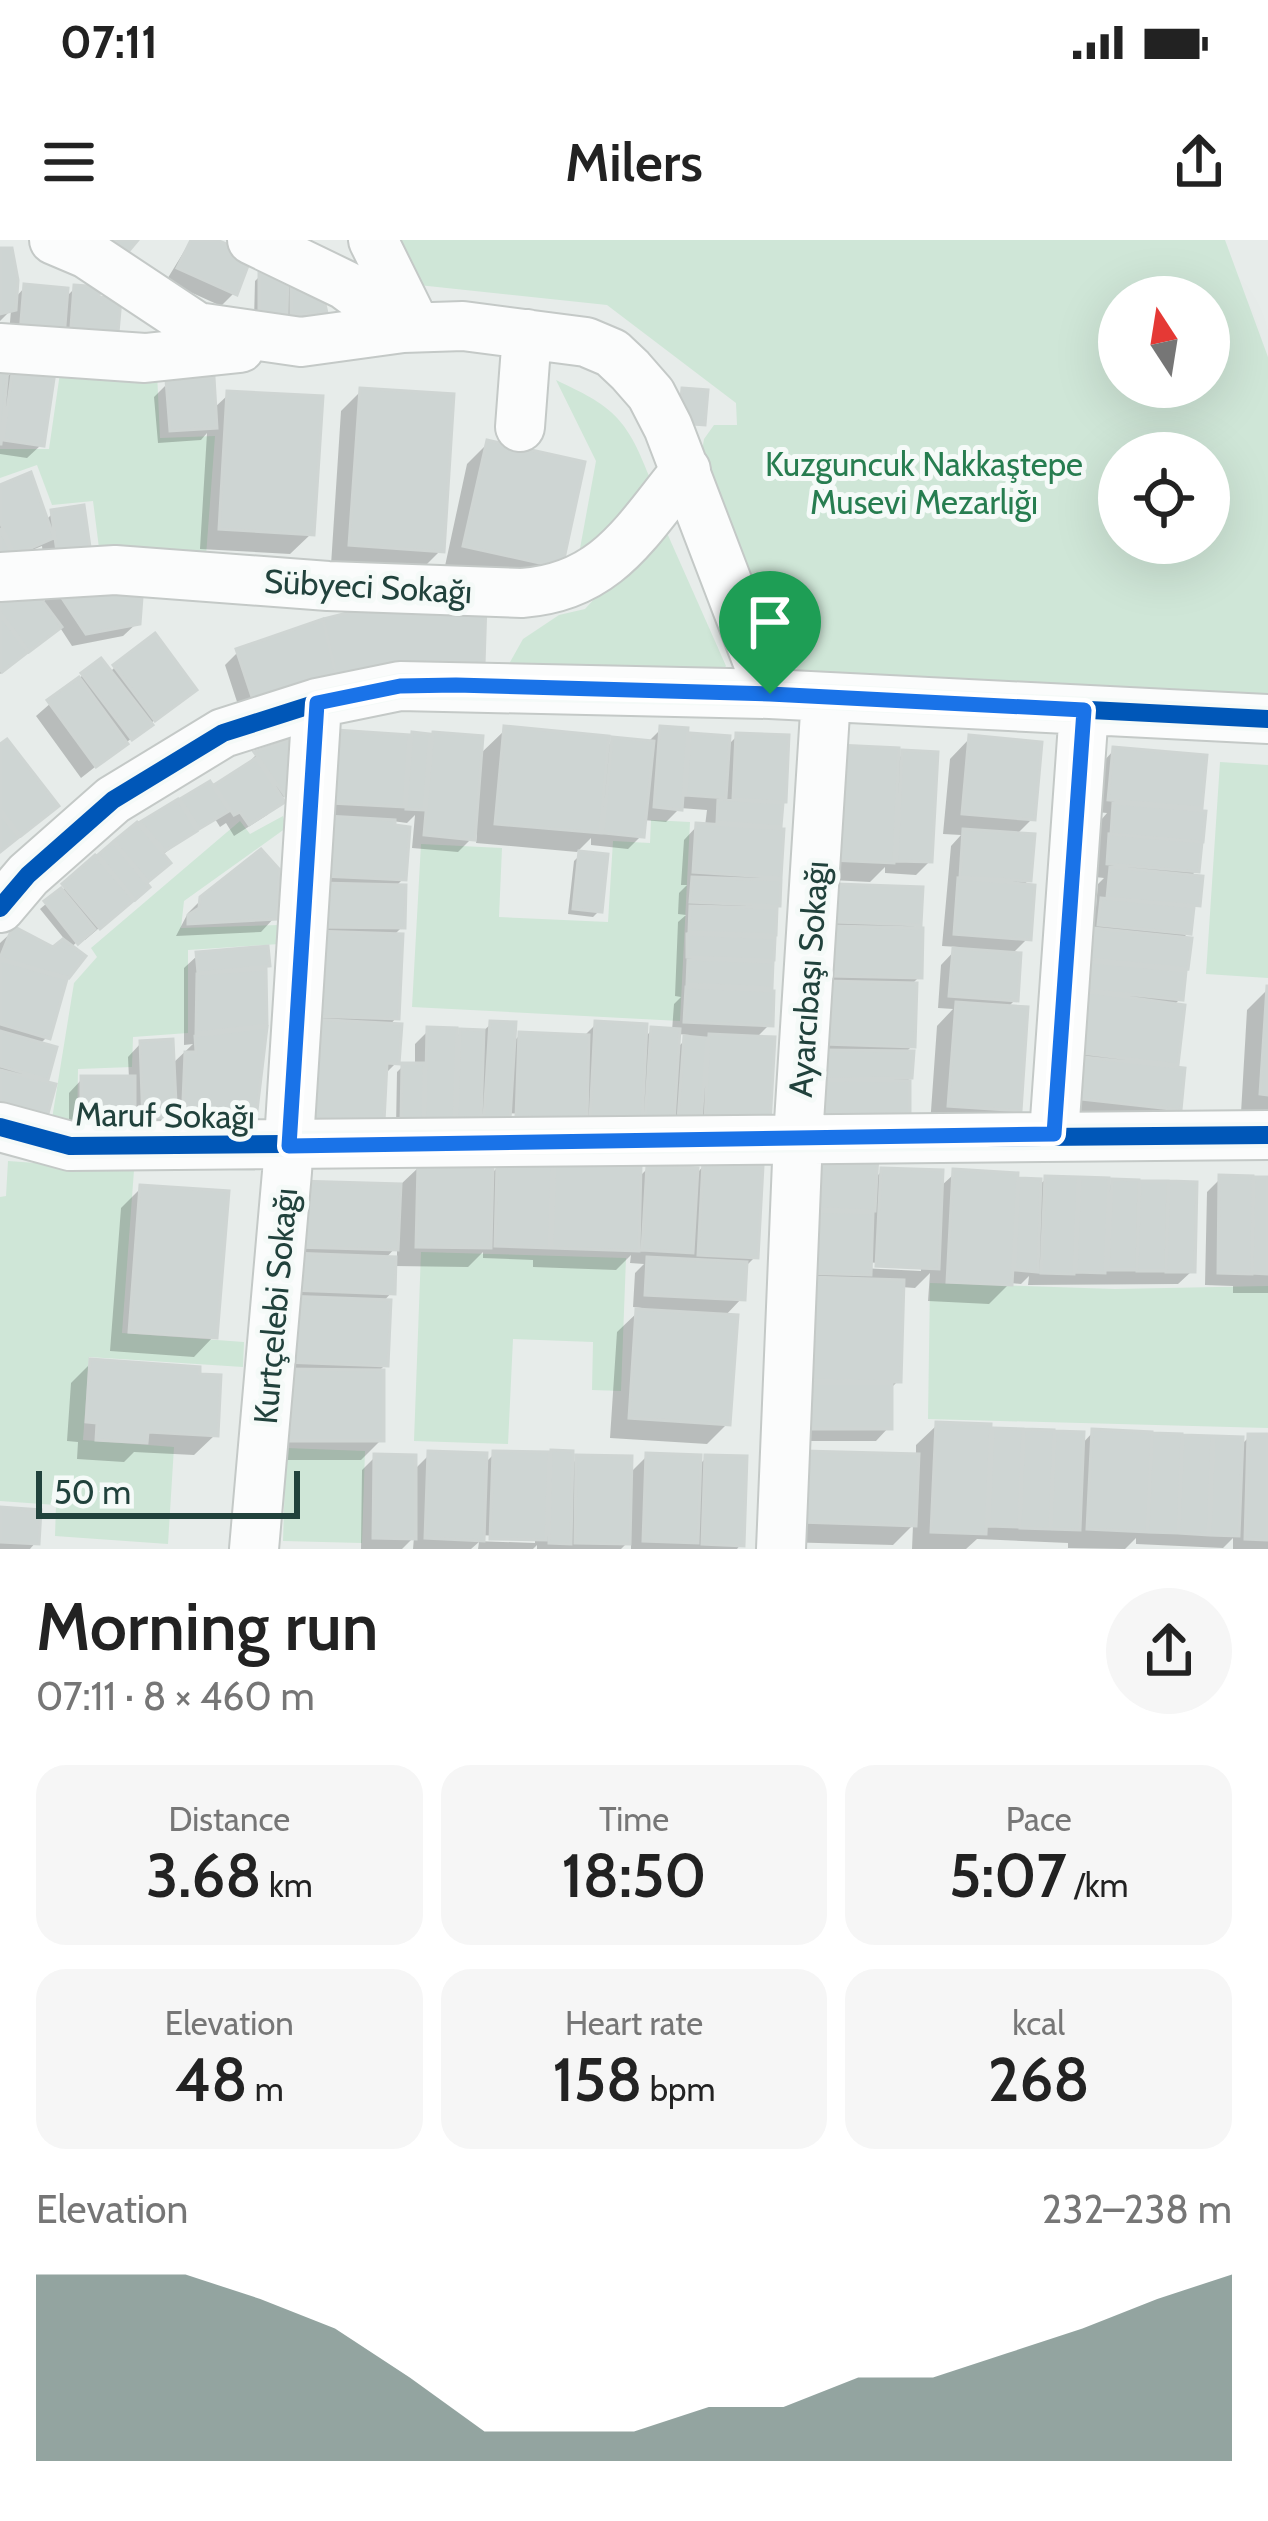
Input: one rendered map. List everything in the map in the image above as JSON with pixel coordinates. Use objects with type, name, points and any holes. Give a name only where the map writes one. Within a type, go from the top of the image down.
[{"type":"street","points":[[55,240],[87,254],[197,327],[301,342]]},
{"type":"street","points":[[253,240],[345,285],[410,327]]},
{"type":"street","points":[[373,240],[410,327]]},
{"type":"street","points":[[0,348],[146,358],[410,327],[463,326],[586,342],[611,353],[652,394],[686,470],[770,694]]},
{"type":"street","points":[[520,427],[527,334]]},
{"type":"street","name":"Sübyeci Sokağı","points":[[0,577],[115,570],[328,586],[554,591],[584,580],[610,560],[686,470]]},
{"type":"street","points":[[0,908],[28,875],[112,800],[223,733],[317,703],[400,686],[770,694],[1268,719]]},
{"type":"street","name":"Ayarcıbaşı Sokağı","points":[[781,1549],[798,1138],[826,697]]},
{"type":"street","name":"Kurtçelebi Sokağı","points":[[254,1549],[289,1146],[317,703]]},
{"type":"street","points":[[1054,1134],[1084,710]]},
{"type":"street","name":"Maruf Sokağı","points":[[0,1127],[70,1146],[1268,1135]]},
{"type":"green space","name":"Kuzguncuk Nakkaştepe Musevi Mezarlığı","points":[[399,240],[1225,240],[1268,357],[1268,695],[804,674],[773,652],[699,469],[704,439],[714,425],[737,425],[736,403],[607,305],[409,284]]},
{"type":"green space","points":[[157,372],[160,438],[215,436],[206,556],[99,548],[93,501],[52,505],[37,465],[0,478],[0,449],[49,449],[60,373]]},
{"type":"green space","points":[[556,380],[614,415],[632,439],[649,476],[586,567],[577,565],[596,461]]},
{"type":"green space","points":[[663,524],[726,666],[719,675],[509,664],[523,639],[559,615],[585,609]]},
{"type":"green space","points":[[1220,762],[1268,765],[1268,978],[1206,974]]},
{"type":"green space","points":[[283,816],[286,828],[184,901],[181,928],[279,925],[279,944],[188,950],[188,1033],[133,1037],[132,1067],[78,1069],[77,1127],[51,1125],[74,983],[97,957],[91,948],[240,821],[250,834]]},
{"type":"green space","points":[[651,820],[690,822],[680,1021],[412,1007],[421,844],[502,848],[499,917],[608,922],[613,841],[650,843]]},
{"type":"green space","points":[[8,1161],[134,1170],[122,1333],[244,1342],[243,1367],[89,1357],[83,1440],[174,1447],[168,1544],[55,1536],[56,1505],[0,1501],[0,1197],[6,1196]]},
{"type":"green space","points":[[421,1252],[626,1258],[621,1391],[592,1390],[593,1342],[513,1339],[508,1444],[414,1441]]},
{"type":"green space","points":[[930,1283],[1115,1289],[1268,1286],[1268,1428],[928,1419]]},
{"type":"green space","points":[[286,1448],[365,1451],[362,1543],[283,1541]]},
{"type":"building","points":[[112,240],[138,240],[128,252]]},
{"type":"building","points":[[191,240],[217,240],[252,255],[237,295],[177,268]]},
{"type":"building","points":[[0,248],[12,248],[18,280],[16,310],[0,314]]},
{"type":"building","points":[[259,272],[288,272],[287,315],[259,315]]},
{"type":"building","points":[[291,276],[321,286],[327,313],[291,315]]},
{"type":"building","points":[[24,284],[68,288],[64,338],[20,334]]},
{"type":"building","points":[[74,285],[100,287],[99,297],[121,299],[117,344],[70,341]]},
{"type":"building","points":[[0,356],[9,357],[1,444],[0,444]]},
{"type":"building","points":[[13,366],[55,372],[44,446],[3,440]]},
{"type":"building","points":[[214,377],[217,428],[170,431],[166,380]]},
{"type":"building","points":[[360,388],[454,394],[444,552],[349,545]]},
{"type":"building","points":[[682,388],[708,390],[705,425],[679,423]]},
{"type":"building","points":[[227,391],[323,396],[314,535],[219,529]]},
{"type":"building","points":[[487,440],[585,462],[562,568],[463,546]]},
{"type":"building","points":[[31,472],[54,538],[15,555],[0,522],[0,485]]},
{"type":"building","points":[[84,505],[90,547],[57,552],[51,510]]},
{"type":"building","points":[[0,528],[12,555],[0,557]]},
{"type":"building","points":[[29,583],[62,627],[29,652],[0,612],[0,587]]},
{"type":"building","points":[[143,584],[140,624],[86,634],[54,586]]},
{"type":"building","points":[[486,603],[484,665],[336,675],[323,619],[371,607]]},
{"type":"building","points":[[0,615],[28,652],[2,672],[0,669]]},
{"type":"building","points":[[323,619],[336,675],[253,700],[236,649]]},
{"type":"building","points":[[155,633],[197,690],[155,721],[113,665]]},
{"type":"building","points":[[101,658],[153,725],[132,740],[81,673]]},
{"type":"building","points":[[79,677],[128,744],[96,767],[47,700]]},
{"type":"building","points":[[504,726],[609,736],[600,833],[495,824]]},
{"type":"building","points":[[660,726],[688,728],[682,810],[654,807]]},
{"type":"building","points":[[336,730],[409,735],[404,807],[331,803]]},
{"type":"building","points":[[412,732],[430,734],[424,810],[406,809]]},
{"type":"building","points":[[433,732],[483,736],[475,840],[424,835]]},
{"type":"building","points":[[690,733],[730,736],[726,798],[686,795]]},
{"type":"building","points":[[736,733],[789,735],[786,802],[733,799]]},
{"type":"building","points":[[969,735],[1042,742],[1035,820],[962,814]]},
{"type":"building","points":[[612,737],[654,741],[644,837],[603,833]]},
{"type":"building","points":[[7,739],[59,806],[21,836],[0,809],[0,744]]},
{"type":"building","points":[[289,740],[295,745],[291,793],[286,797],[254,752]]},
{"type":"building","points":[[837,745],[899,748],[894,863],[831,860]]},
{"type":"building","points":[[1113,747],[1207,755],[1202,808],[1108,800]]},
{"type":"building","points":[[902,750],[938,752],[932,862],[897,861]]},
{"type":"building","points":[[256,758],[285,802],[249,825],[240,812],[234,815],[214,785]]},
{"type":"building","points":[[210,781],[229,811],[199,829],[180,799]]},
{"type":"building","points":[[178,799],[197,831],[165,851],[140,822]]},
{"type":"building","points":[[718,799],[783,803],[781,827],[717,822]]},
{"type":"building","points":[[1113,803],[1206,811],[1203,842],[1111,834]]},
{"type":"building","points":[[0,813],[19,837],[0,852]]},
{"type":"building","points":[[327,816],[395,820],[395,825],[410,827],[406,880],[323,876]]},
{"type":"building","points":[[137,822],[171,863],[148,882],[114,841]]},
{"type":"building","points":[[696,823],[784,829],[781,878],[693,872]]},
{"type":"building","points":[[963,829],[1035,834],[1031,881],[960,877]]},
{"type":"building","points":[[1109,834],[1202,842],[1199,872],[1107,864]]},
{"type":"building","points":[[113,842],[150,887],[135,900],[98,855]]},
{"type":"building","points":[[261,849],[279,869],[277,919],[188,924],[188,915],[199,908],[200,897]]},
{"type":"building","points":[[579,851],[608,854],[602,912],[573,909]]},
{"type":"building","points":[[95,855],[134,900],[100,929],[62,884]]},
{"type":"building","points":[[1110,867],[1203,876],[1200,906],[1107,898]]},
{"type":"building","points":[[692,877],[781,880],[780,906],[690,902]]},
{"type":"building","points":[[958,878],[1035,885],[1031,940],[954,934]]},
{"type":"building","points":[[319,883],[406,885],[405,928],[318,927]]},
{"type":"building","points":[[836,884],[923,887],[921,925],[835,922]]},
{"type":"building","points":[[61,888],[95,929],[78,944],[44,901]]},
{"type":"building","points":[[1101,898],[1194,907],[1191,934],[1098,925]]},
{"type":"building","points":[[690,906],[777,908],[776,935],[689,932]]},
{"type":"building","points":[[13,926],[53,947],[63,939],[86,956],[69,978],[0,958]]},
{"type":"building","points":[[831,926],[923,928],[922,978],[830,976]]},
{"type":"building","points":[[1093,928],[1192,938],[1188,969],[1090,959]]},
{"type":"building","points":[[314,931],[403,934],[399,1019],[311,1016]]},
{"type":"building","points":[[687,934],[775,938],[774,960],[687,957]]},
{"type":"building","points":[[268,946],[270,966],[198,973],[196,952]]},
{"type":"building","points":[[953,948],[1021,953],[1018,1001],[949,996]]},
{"type":"building","points":[[688,959],[773,962],[772,988],[687,984]]},
{"type":"building","points":[[0,960],[67,979],[50,1039],[0,1024]]},
{"type":"building","points":[[1090,962],[1186,971],[1183,1000],[1087,990]]},
{"type":"building","points":[[266,969],[267,1025],[196,1033],[197,974]]},
{"type":"building","points":[[825,981],[917,983],[915,1047],[823,1044]]},
{"type":"building","points":[[1268,986],[1268,1095],[1260,1094]]},
{"type":"building","points":[[686,987],[774,991],[773,1026],[684,1022]]},
{"type":"building","points":[[1089,992],[1185,1005],[1178,1065],[1081,1053]]},
{"type":"building","points":[[956,1002],[1028,1007],[1021,1111],[948,1106]]},
{"type":"building","points":[[310,1019],[402,1024],[399,1064],[387,1063],[384,1122],[305,1118]]},
{"type":"building","points":[[490,1021],[516,1022],[510,1120],[484,1118]]},
{"type":"building","points":[[595,1021],[647,1024],[642,1123],[590,1120]]},
{"type":"building","points":[[267,1027],[257,1111],[242,1121],[182,1125],[185,1052],[196,1052],[195,1036]]},
{"type":"building","points":[[427,1027],[457,1028],[454,1123],[425,1122]]},
{"type":"building","points":[[651,1027],[680,1029],[674,1122],[645,1121]]},
{"type":"building","points":[[460,1029],[484,1030],[481,1121],[457,1120]]},
{"type":"building","points":[[0,1031],[57,1047],[48,1080],[0,1066]]},
{"type":"building","points":[[519,1032],[589,1035],[587,1119],[516,1117]]},
{"type":"building","points":[[709,1034],[775,1037],[770,1124],[705,1121]]},
{"type":"building","points":[[684,1036],[707,1038],[701,1122],[678,1120]]},
{"type":"building","points":[[173,1039],[177,1124],[143,1125],[140,1041]]},
{"type":"building","points":[[826,1050],[914,1051],[912,1078],[826,1079]]},
{"type":"building","points":[[1084,1057],[1185,1068],[1181,1110],[1080,1099]]},
{"type":"building","points":[[402,1063],[424,1063],[423,1123],[401,1122]]},
{"type":"building","points":[[0,1070],[56,1084],[46,1121],[0,1110]]},
{"type":"building","points":[[81,1076],[135,1076],[135,1127],[81,1127]]},
{"type":"building","points":[[821,1080],[910,1081],[910,1115],[821,1115]]},
{"type":"building","points":[[806,1151],[878,1154],[875,1211],[804,1208]]},
{"type":"building","points":[[703,1162],[763,1166],[758,1258],[698,1255]]},
{"type":"building","points":[[418,1164],[493,1165],[491,1248],[416,1247]]},
{"type":"building","points":[[497,1164],[552,1165],[549,1248],[495,1246]]},
{"type":"building","points":[[555,1164],[641,1166],[639,1251],[552,1248]]},
{"type":"building","points":[[647,1165],[698,1168],[693,1253],[642,1250]]},
{"type":"building","points":[[881,1168],[943,1170],[939,1269],[876,1266]]},
{"type":"building","points":[[953,1169],[1018,1173],[1012,1285],[947,1282]]},
{"type":"building","points":[[1219,1175],[1253,1176],[1252,1274],[1218,1273]]},
{"type":"building","points":[[1045,1176],[1078,1177],[1074,1274],[1041,1273]]},
{"type":"building","points":[[1080,1177],[1109,1178],[1105,1273],[1076,1272]]},
{"type":"building","points":[[1254,1177],[1268,1177],[1268,1274],[1252,1273]]},
{"type":"building","points":[[1019,1178],[1041,1179],[1038,1272],[1015,1270]]},
{"type":"building","points":[[1112,1179],[1139,1180],[1137,1270],[1108,1270]]},
{"type":"building","points":[[297,1181],[401,1184],[398,1250],[294,1247]]},
{"type":"building","points":[[1140,1181],[1168,1181],[1166,1271],[1137,1271]]},
{"type":"building","points":[[1169,1181],[1197,1182],[1195,1272],[1166,1272]]},
{"type":"building","points":[[140,1185],[229,1191],[217,1338],[129,1332]]},
{"type":"building","points":[[804,1211],[873,1213],[871,1275],[803,1273]]},
{"type":"building","points":[[291,1253],[396,1257],[395,1294],[290,1290]]},
{"type":"building","points":[[647,1257],[747,1262],[745,1300],[645,1295]]},
{"type":"building","points":[[809,1277],[904,1280],[901,1382],[806,1380]]},
{"type":"building","points":[[285,1296],[391,1300],[388,1366],[283,1362]]},
{"type":"building","points":[[636,1309],[738,1315],[730,1425],[629,1418]]},
{"type":"building","points":[[90,1359],[200,1367],[200,1374],[221,1375],[218,1436],[148,1432],[147,1443],[96,1440],[97,1423],[86,1422]]},
{"type":"building","points":[[283,1369],[384,1370],[384,1441],[282,1441]]},
{"type":"building","points":[[808,1383],[892,1383],[892,1429],[808,1429]]},
{"type":"building","points":[[936,1422],[991,1424],[986,1534],[931,1532]]},
{"type":"building","points":[[993,1428],[1023,1429],[1019,1527],[989,1526]]},
{"type":"building","points":[[1024,1429],[1054,1430],[1050,1529],[1020,1528]]},
{"type":"building","points":[[1092,1429],[1152,1432],[1147,1532],[1087,1529]]},
{"type":"building","points":[[1055,1431],[1084,1432],[1080,1530],[1051,1529]]},
{"type":"building","points":[[1152,1433],[1182,1434],[1178,1533],[1148,1532]]},
{"type":"building","points":[[1248,1434],[1268,1434],[1268,1540],[1245,1539]]},
{"type":"building","points":[[1183,1435],[1212,1436],[1208,1535],[1179,1533]]},
{"type":"building","points":[[1214,1436],[1243,1437],[1239,1536],[1210,1535]]},
{"type":"building","points":[[551,1450],[573,1451],[571,1544],[549,1543]]},
{"type":"building","points":[[428,1451],[487,1453],[484,1541],[425,1538]]},
{"type":"building","points":[[493,1451],[549,1452],[546,1540],[490,1539]]},
{"type":"building","points":[[803,1451],[919,1454],[916,1526],[800,1522]]},
{"type":"building","points":[[646,1453],[701,1455],[698,1543],[643,1541]]},
{"type":"building","points":[[374,1454],[416,1455],[416,1539],[373,1538]]},
{"type":"building","points":[[576,1455],[632,1456],[630,1544],[575,1543]]},
{"type":"building","points":[[705,1455],[747,1456],[744,1546],[702,1544]]},
{"type":"building","points":[[0,1507],[41,1510],[39,1544],[0,1542]]},
{"type":"cycle path","points":[[0,908],[28,875],[113,800],[223,733],[317,703],[400,686],[770,694],[1268,719]]},
{"type":"cycle path","points":[[0,1127],[70,1146],[1268,1135]]},
{"type":"route","points":[[400,686],[770,694],[1084,710],[1054,1134],[289,1146],[317,703],[400,686]]}]
